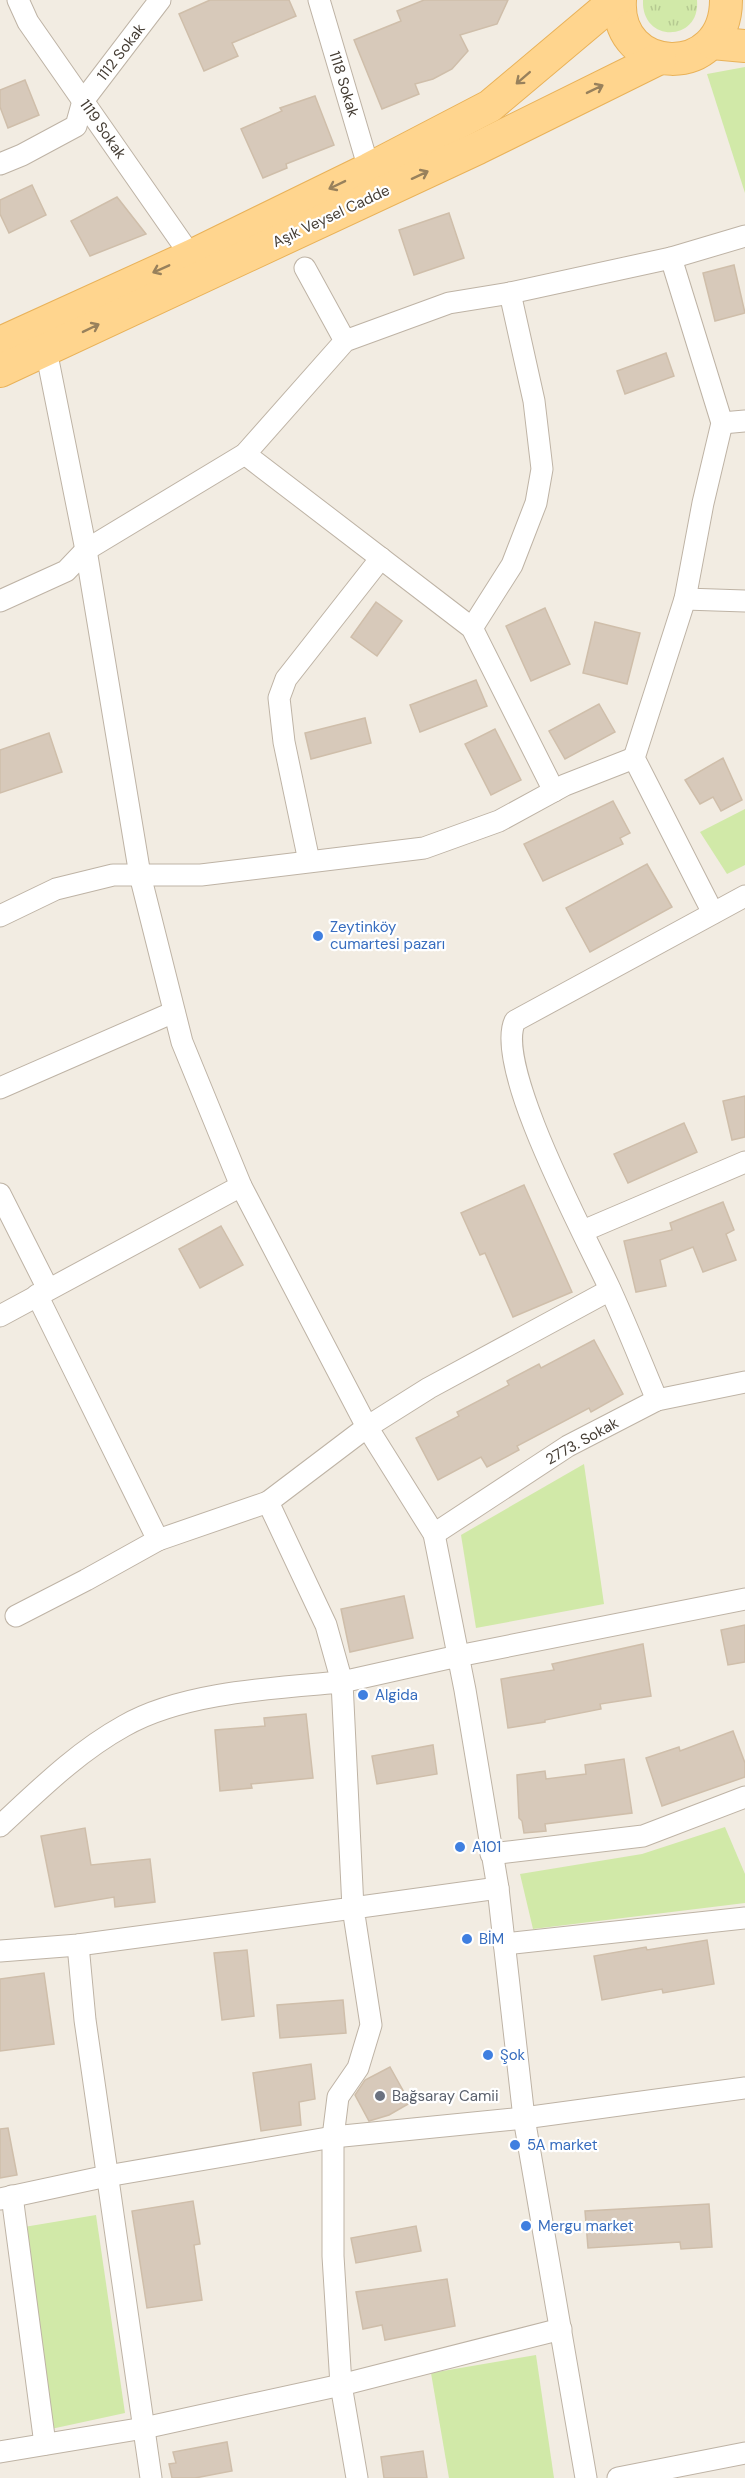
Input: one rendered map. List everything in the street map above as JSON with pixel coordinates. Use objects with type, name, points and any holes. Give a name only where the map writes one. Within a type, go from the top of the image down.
[{"type":"main road","name":"Aşık Veysel Cadde","points":[[0,343],[191,256],[369,169],[490,106],[618,0]]},
{"type":"main road","points":[[618,0],[622,23],[628,35],[647,53],[674,60],[688,58],[701,52],[712,43],[721,31],[726,16],[726,0]]},
{"type":"main road","points":[[712,43],[745,46]]},
{"type":"main road","name":"Aşık Veysel Cadde","points":[[0,371],[478,148],[660,58]]},
{"type":"street","name":"1119 Sokak","points":[[18,0],[28,22],[191,256]]},
{"type":"street","name":"1112 Sokak","points":[[0,164],[76,126],[83,101],[160,0]]},
{"type":"street","name":"1118 Sokak","points":[[319,0],[369,169]]},
{"type":"street","points":[[0,601],[66,571],[86,550],[246,454],[345,341],[449,303],[510,293],[671,258],[745,236]]},
{"type":"street","points":[[671,258],[722,423],[703,503],[685,599],[634,758],[713,914]]},
{"type":"street","points":[[305,268],[345,341]]},
{"type":"street","points":[[472,628],[512,565],[536,503],[542,469],[534,401],[510,293]]},
{"type":"street","points":[[46,350],[86,550],[140,875],[182,1042],[241,1186],[367,1427],[434,1534],[458,1656],[498,1888],[524,2118],[586,2478]]},
{"type":"street","points":[[722,423],[745,421]]},
{"type":"street","points":[[246,454],[472,628],[554,791]]},
{"type":"street","points":[[309,861],[284,742],[279,698],[286,679],[381,558]]},
{"type":"street","points":[[685,599],[745,601]]},
{"type":"street","points":[[0,916],[56,889],[112,875],[201,875],[424,848],[499,821],[554,791],[634,758]]},
{"type":"street","points":[[657,1400],[524,1099],[512,1048],[511,1030],[515,1021],[745,896]]},
{"type":"street","points":[[0,1088],[174,1012]]},
{"type":"street","points":[[583,1231],[745,1162]]},
{"type":"street","points":[[0,1316],[241,1186]]},
{"type":"street","points":[[0,1194],[42,1292],[158,1540]]},
{"type":"street","points":[[16,1616],[158,1540],[268,1502],[367,1427],[429,1388],[610,1290]]},
{"type":"street","name":"2773. Sokak","points":[[434,1534],[568,1446],[657,1400],[745,1382]]},
{"type":"street","points":[[268,1502],[326,1625],[342,1682],[353,1908],[371,2025],[358,2068],[338,2097],[333,2137],[333,2256],[341,2385],[357,2478]]},
{"type":"street","points":[[0,1826],[73,1759],[125,1725],[165,1708],[243,1690],[342,1682],[458,1656],[745,1599]]},
{"type":"street","points":[[491,1854],[643,1836],[744,1800]]},
{"type":"street","points":[[0,1951],[78,1945],[498,1888]]},
{"type":"street","points":[[504,1944],[745,1918]]},
{"type":"street","points":[[78,1945],[85,2020],[151,2478]]},
{"type":"street","points":[[45,2444],[6,2198],[107,2176],[333,2137],[524,2118],[745,2088]]},
{"type":"street","points":[[0,2452],[144,2428],[341,2385],[561,2329]]},
{"type":"street","points":[[618,2478],[745,2453]]},
{"type":"green space","points":[[643,0],[697,0],[696,14],[690,24],[681,30],[671,32],[660,30],[651,24],[645,14]]},
{"type":"green space","points":[[745,67],[745,193],[707,74]]},
{"type":"green space","points":[[745,809],[745,865],[727,874],[700,832]]},
{"type":"green space","points":[[584,1464],[604,1604],[476,1628],[461,1535]]},
{"type":"green space","points":[[725,1827],[745,1874],[745,1903],[533,1929],[520,1874],[642,1854]]},
{"type":"green space","points":[[96,2215],[125,2413],[51,2429],[24,2227]]},
{"type":"green space","points":[[536,2355],[554,2478],[449,2478],[431,2373]]},
{"type":"building","points":[[210,0],[289,0],[296,16],[232,43],[238,56],[204,71],[179,14]]},
{"type":"building","points":[[424,0],[508,0],[497,24],[460,35],[468,51],[452,69],[433,79],[415,84],[419,94],[382,109],[354,40],[401,21],[397,11]]},
{"type":"building","points":[[25,80],[39,115],[8,128],[0,107],[0,90]]},
{"type":"building","points":[[315,96],[334,145],[286,164],[287,168],[263,178],[241,129],[282,111],[280,108]]},
{"type":"building","points":[[32,185],[46,215],[9,233],[0,214],[0,200]]},
{"type":"building","points":[[117,197],[146,234],[90,256],[71,221]]},
{"type":"building","points":[[449,213],[464,258],[414,275],[399,230]]},
{"type":"building","points":[[734,265],[745,313],[715,321],[703,273]]},
{"type":"building","points":[[666,353],[674,376],[625,394],[617,371]]},
{"type":"building","points":[[376,602],[402,621],[377,656],[351,637]]},
{"type":"building","points":[[545,608],[570,664],[531,681],[506,626]]},
{"type":"building","points":[[595,622],[640,633],[627,684],[583,673]]},
{"type":"building","points":[[476,680],[487,706],[420,732],[410,705]]},
{"type":"building","points":[[599,704],[615,732],[565,759],[549,731]]},
{"type":"building","points":[[365,718],[371,743],[311,759],[305,733]]},
{"type":"building","points":[[495,729],[521,780],[491,795],[465,744]]},
{"type":"building","points":[[49,733],[62,772],[0,793],[0,750]]},
{"type":"building","points":[[723,758],[742,800],[721,811],[713,797],[700,804],[685,780]]},
{"type":"building","points":[[613,801],[630,833],[620,838],[623,844],[543,881],[524,844]]},
{"type":"building","points":[[647,864],[672,907],[590,952],[566,908]]},
{"type":"building","points":[[745,1096],[745,1137],[732,1140],[723,1101]]},
{"type":"building","points":[[684,1123],[697,1152],[628,1183],[614,1154]]},
{"type":"building","points":[[524,1185],[572,1292],[513,1317],[485,1253],[480,1255],[461,1213]]},
{"type":"building","points":[[723,1202],[734,1230],[726,1234],[736,1260],[703,1272],[693,1247],[660,1260],[666,1286],[636,1292],[624,1241],[672,1230],[670,1223]]},
{"type":"building","points":[[221,1226],[243,1265],[200,1288],[179,1249]]},
{"type":"building","points":[[594,1340],[623,1394],[591,1412],[589,1408],[517,1446],[519,1450],[487,1467],[481,1457],[438,1480],[416,1438],[459,1416],[457,1412],[509,1385],[507,1381],[539,1364],[541,1368]]},
{"type":"building","points":[[404,1596],[413,1638],[350,1652],[341,1609]]},
{"type":"building","points":[[745,1625],[745,1662],[728,1665],[721,1630]]},
{"type":"building","points":[[643,1644],[651,1696],[600,1704],[601,1709],[508,1728],[501,1679],[554,1670],[552,1664]]},
{"type":"building","points":[[306,1714],[313,1778],[251,1784],[252,1788],[220,1791],[215,1730],[265,1726],[264,1718]]},
{"type":"building","points":[[733,1731],[745,1763],[745,1777],[662,1806],[646,1758],[679,1747],[680,1751]]},
{"type":"building","points":[[433,1745],[437,1774],[377,1784],[372,1756]]},
{"type":"building","points":[[624,1759],[632,1813],[545,1824],[546,1831],[524,1833],[522,1821],[519,1818],[517,1775],[545,1771],[546,1779],[586,1774],[585,1765]]},
{"type":"building","points":[[85,1828],[91,1865],[150,1859],[155,1902],[115,1907],[114,1897],[55,1907],[41,1836]]},
{"type":"building","points":[[707,1940],[714,1984],[663,1993],[662,1989],[602,2000],[594,1956]]},
{"type":"building","points":[[247,1950],[254,2016],[222,2020],[214,1953]]},
{"type":"building","points":[[44,1973],[54,2044],[0,2051],[0,1979]]},
{"type":"building","points":[[343,2000],[346,2033],[280,2038],[277,2005]]},
{"type":"building","points":[[311,2064],[315,2099],[299,2102],[301,2125],[261,2131],[253,2073]]},
{"type":"building","name":"Bağsaray Camii","points":[[390,2067],[410,2103],[389,2115],[369,2121],[355,2095],[365,2080]]},
{"type":"building","points":[[8,2128],[17,2175],[0,2178],[0,2129]]},
{"type":"building","points":[[193,2201],[200,2244],[194,2245],[202,2300],[147,2308],[132,2211]]},
{"type":"building","points":[[709,2204],[712,2247],[681,2249],[680,2242],[588,2248],[585,2211]]},
{"type":"building","points":[[416,2226],[421,2251],[356,2263],[351,2238]]},
{"type":"building","points":[[447,2279],[455,2326],[385,2340],[382,2325],[363,2329],[356,2292]]},
{"type":"building","points":[[227,2442],[232,2471],[195,2478],[172,2478],[169,2464],[176,2463],[173,2452]]},
{"type":"building","points":[[423,2451],[427,2478],[384,2478],[381,2457]]},
{"type":"place","name":"Zeytinköy cumartesi pazarı","points":[[318,936]]},
{"type":"place","name":"Algida","points":[[363,1695]]},
{"type":"place","name":"A101","points":[[460,1847]]},
{"type":"place","name":"BİM","points":[[467,1939]]},
{"type":"place","name":"Şok","points":[[488,2055]]},
{"type":"place","name":"Bağsaray Camii","points":[[380,2096]]},
{"type":"place","name":"5A market","points":[[515,2145]]},
{"type":"place","name":"Mergu market","points":[[526,2226]]}]
